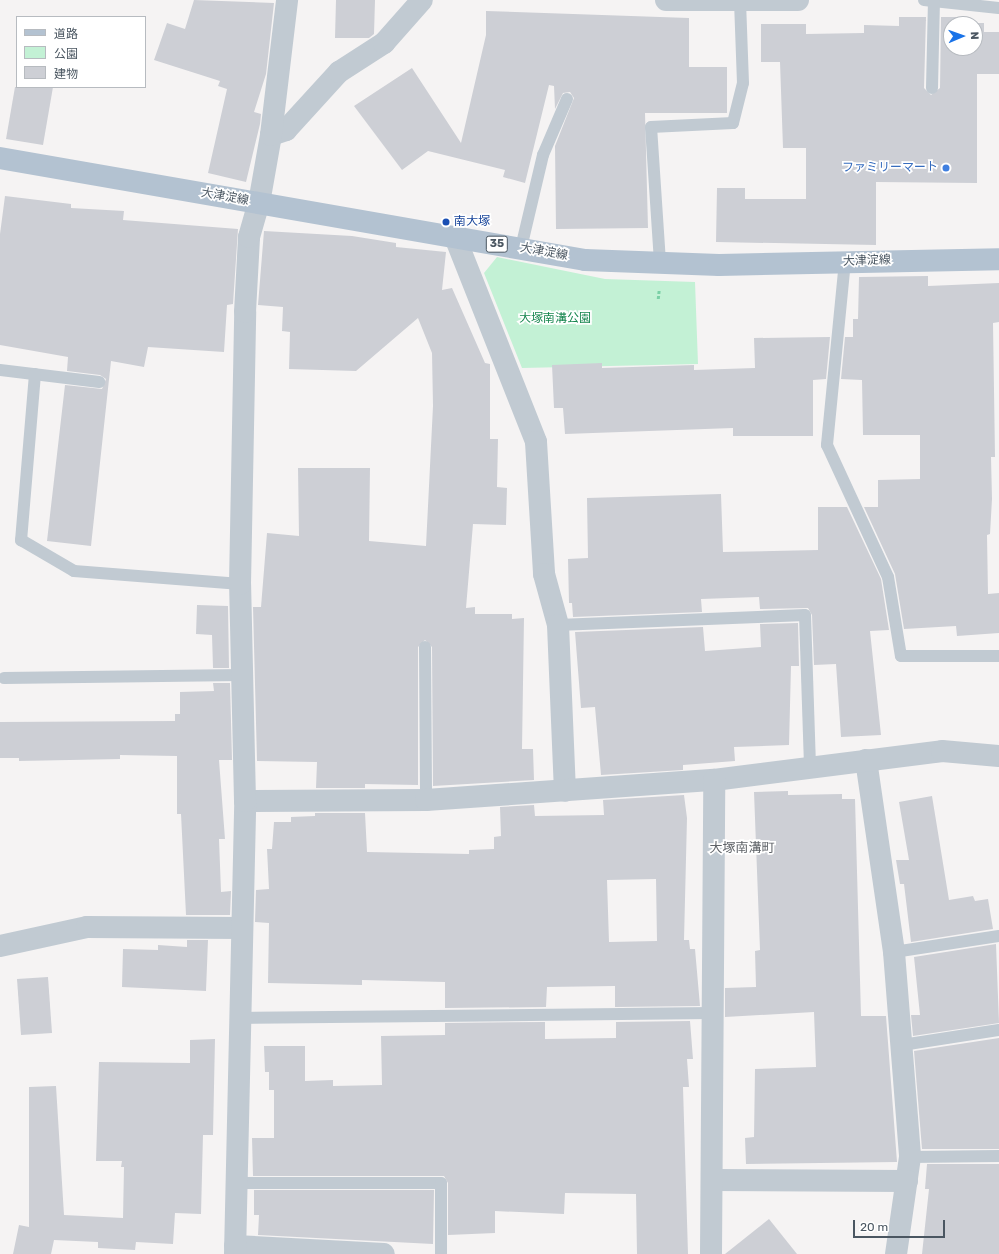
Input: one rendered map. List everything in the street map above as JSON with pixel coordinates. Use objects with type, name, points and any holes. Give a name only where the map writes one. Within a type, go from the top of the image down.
[{"type":"main road","name":"大津淀線","points":[[0,158],[585,260],[719,265],[845,261],[999,259]]},
{"type":"street","points":[[287,0],[271,135],[259,203],[248,244],[240,584],[245,800],[235,1250],[384,1254]]},
{"type":"street","points":[[271,135],[286,130],[340,72],[384,43],[422,0]]},
{"type":"street","points":[[666,0],[798,0]]},
{"type":"street","points":[[455,237],[536,442],[544,574],[558,625],[565,791]]},
{"type":"street","points":[[245,800],[426,800],[714,780],[942,751],[999,756]]},
{"type":"street","points":[[866,760],[894,952],[910,1157],[896,1254]]},
{"type":"street","points":[[711,1254],[710,1206],[714,1180],[712,1013],[714,780]]},
{"type":"street","points":[[0,946],[87,927],[241,928]]},
{"type":"street","points":[[714,1180],[907,1181]]},
{"type":"lane","points":[[660,262],[651,127],[733,123],[743,83],[740,0]]},
{"type":"lane","points":[[932,88],[929,1],[999,8]]},
{"type":"lane","points":[[522,248],[543,155],[567,100]]},
{"type":"lane","points":[[845,261],[827,445],[888,577],[901,656],[999,656]]},
{"type":"lane","points":[[0,370],[99,382]]},
{"type":"lane","points":[[35,374],[21,540],[74,571],[240,584]]},
{"type":"lane","points":[[558,625],[805,615],[810,768]]},
{"type":"lane","points":[[425,647],[426,800]]},
{"type":"lane","points":[[4,678],[241,675]]},
{"type":"lane","points":[[894,952],[999,936]]},
{"type":"lane","points":[[240,1018],[712,1013]]},
{"type":"lane","points":[[902,1045],[999,1030]]},
{"type":"lane","points":[[910,1157],[999,1156]]},
{"type":"lane","points":[[236,1183],[441,1183],[442,1254]]},
{"type":"green space","name":"大塚南溝公園","points":[[497,257],[605,279],[695,282],[698,364],[522,368],[484,273]]},
{"type":"building","points":[[194,0],[274,3],[266,74],[254,112],[261,114],[260,124],[246,182],[208,173],[227,89],[218,86],[220,81],[154,60],[167,23],[185,29]]},
{"type":"building","points":[[336,0],[375,0],[374,34],[369,38],[335,38]]},
{"type":"building","points":[[486,11],[689,18],[689,67],[727,67],[727,113],[645,113],[648,228],[556,229],[555,146],[574,98],[570,92],[563,93],[555,109],[554,86],[549,85],[525,183],[503,177],[505,170],[428,151],[402,170],[354,106],[412,68],[461,143],[486,35]]},
{"type":"building","points":[[899,17],[926,17],[924,88],[931,95],[940,88],[941,17],[943,17],[943,56],[983,56],[983,23],[984,32],[999,32],[999,74],[977,74],[977,183],[876,182],[876,245],[716,242],[717,188],[745,188],[745,199],[806,199],[806,148],[783,148],[780,62],[761,62],[761,24],[806,24],[806,34],[864,33],[864,25],[899,26]]},
{"type":"building","points":[[15,87],[53,88],[43,145],[6,139]]},
{"type":"building","points":[[5,196],[71,204],[71,208],[124,211],[123,220],[238,229],[233,304],[227,305],[224,352],[148,347],[144,367],[111,361],[91,546],[47,541],[65,385],[102,389],[106,379],[100,375],[67,371],[68,357],[0,345],[0,234]]},
{"type":"building","points":[[264,231],[352,236],[396,243],[396,247],[446,252],[442,290],[452,288],[485,363],[490,364],[490,439],[498,439],[497,487],[507,488],[506,525],[473,524],[466,608],[475,607],[475,614],[512,614],[512,619],[524,618],[522,749],[533,749],[534,780],[433,786],[432,647],[425,640],[418,647],[418,785],[365,784],[365,788],[316,788],[317,762],[257,761],[253,607],[261,607],[267,533],[299,536],[298,468],[370,468],[369,541],[426,546],[433,406],[432,353],[418,318],[356,371],[289,369],[290,332],[282,331],[283,307],[258,305]]},
{"type":"building","points":[[928,276],[928,286],[999,283],[999,322],[993,323],[995,457],[991,457],[992,499],[990,534],[987,535],[988,594],[999,593],[999,633],[957,636],[956,626],[904,629],[895,574],[864,507],[878,507],[878,480],[920,479],[920,435],[863,435],[862,380],[841,379],[845,337],[853,337],[853,319],[858,319],[859,277]]},
{"type":"building","points":[[830,337],[826,379],[813,380],[813,436],[733,436],[733,428],[565,434],[563,408],[554,408],[552,365],[602,363],[602,368],[694,365],[694,370],[755,368],[754,338]]},
{"type":"building","points":[[721,494],[723,552],[818,550],[818,507],[847,507],[881,579],[889,630],[870,631],[881,735],[841,737],[836,664],[814,665],[812,615],[808,608],[760,609],[759,597],[701,599],[702,612],[573,617],[572,603],[569,603],[568,559],[588,558],[587,498]]},
{"type":"building","points":[[197,605],[228,606],[229,668],[213,668],[212,635],[196,634]]},
{"type":"building","points":[[798,623],[799,666],[791,666],[789,745],[734,747],[735,761],[683,765],[683,770],[601,775],[595,707],[581,708],[575,632],[703,627],[705,651],[761,647],[760,624]]},
{"type":"building","points":[[213,683],[230,683],[232,760],[219,760],[225,839],[219,839],[221,892],[231,891],[230,915],[186,915],[181,814],[177,814],[177,756],[120,755],[120,759],[19,761],[19,758],[0,758],[0,722],[175,721],[175,714],[180,714],[180,692],[214,691]]},
{"type":"building","points":[[788,791],[788,795],[842,794],[842,799],[855,799],[861,1016],[886,1016],[897,1162],[746,1164],[745,1138],[754,1137],[755,1069],[816,1067],[814,1012],[725,1017],[725,988],[756,987],[755,951],[760,950],[754,792]]},
{"type":"building","points":[[684,795],[687,818],[684,940],[689,940],[690,949],[695,949],[700,1006],[615,1007],[615,986],[547,987],[546,1007],[445,1008],[445,982],[362,980],[362,985],[268,983],[269,923],[255,922],[256,890],[269,889],[267,849],[272,849],[274,822],[291,822],[291,817],[315,816],[315,813],[365,813],[367,852],[469,854],[469,850],[494,849],[494,837],[501,836],[500,807],[534,805],[535,816],[604,815],[603,800]],"holes":[[[656,879],[657,941],[609,942],[607,880]]]},
{"type":"building","points":[[932,796],[949,900],[973,896],[975,901],[988,899],[993,929],[911,942],[904,884],[900,884],[896,860],[909,860],[899,802]]},
{"type":"building","points":[[187,940],[208,940],[206,991],[122,987],[123,949],[158,950],[158,945],[187,947]]},
{"type":"building","points":[[996,944],[999,1023],[913,1036],[911,1015],[920,1015],[914,957]]},
{"type":"building","points":[[48,977],[52,1033],[21,1035],[17,979]]},
{"type":"building","points":[[690,1021],[693,1059],[687,1059],[689,1087],[683,1087],[688,1254],[637,1254],[636,1194],[565,1193],[564,1214],[495,1211],[495,1233],[448,1235],[448,1183],[444,1176],[253,1176],[252,1138],[274,1138],[274,1090],[269,1090],[269,1072],[265,1072],[264,1046],[305,1046],[305,1081],[333,1080],[333,1086],[382,1085],[381,1036],[445,1035],[445,1023],[545,1022],[545,1039],[616,1038],[616,1022]]},
{"type":"building","points":[[999,1038],[999,1149],[922,1149],[914,1051]]},
{"type":"building","points":[[215,1039],[213,1135],[203,1135],[201,1214],[175,1213],[173,1244],[136,1242],[135,1250],[98,1248],[98,1242],[54,1240],[51,1254],[13,1254],[19,1225],[29,1227],[29,1087],[56,1086],[64,1215],[123,1218],[124,1167],[121,1167],[122,1161],[96,1161],[99,1062],[190,1063],[190,1040]]},
{"type":"building","points":[[927,1164],[999,1164],[999,1254],[922,1254],[929,1189],[925,1189]]},
{"type":"building","points":[[254,1190],[434,1190],[433,1244],[258,1235],[259,1215],[254,1215]]},
{"type":"building","points":[[769,1219],[797,1254],[725,1254]]},
{"type":"place","name":"ファミリーマート","points":[[946,168]]},
{"type":"place","name":"南大塚","points":[[446,222]]},
{"type":"district","name":"大塚南溝町","points":[[742,848]]}]
